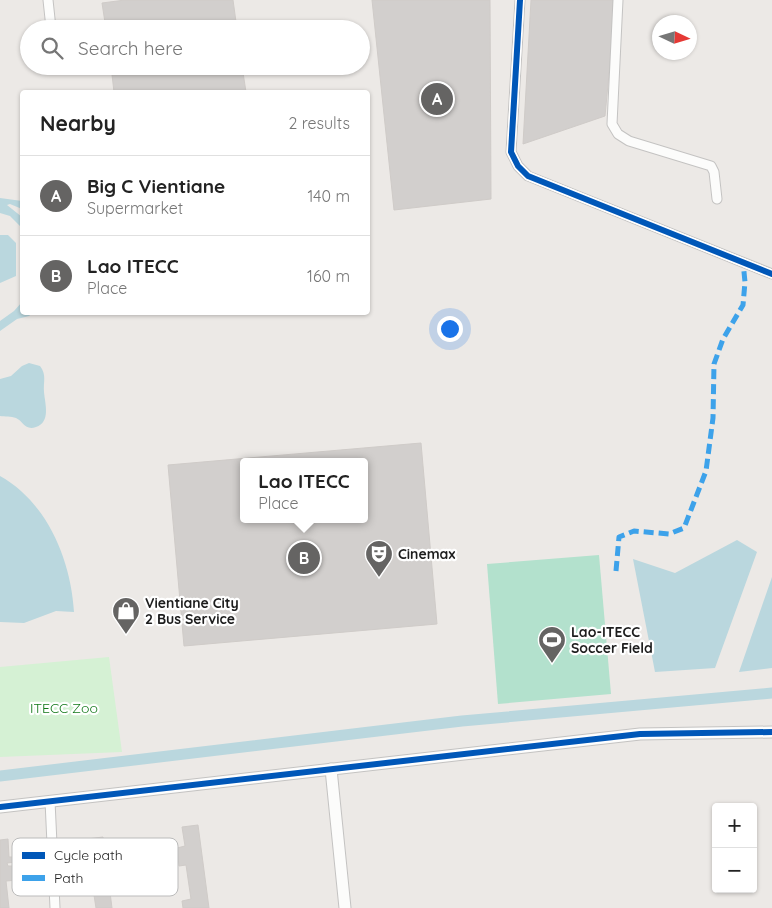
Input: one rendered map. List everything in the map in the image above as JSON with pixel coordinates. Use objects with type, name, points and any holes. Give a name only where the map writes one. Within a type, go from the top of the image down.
[{"type":"street","points":[[48,0],[50,20]]},
{"type":"street","points":[[520,0],[511,152],[518,166],[528,176],[772,274]]},
{"type":"street","points":[[618,0],[612,124],[618,134],[629,141],[711,166],[714,172],[717,199]]},
{"type":"street","points":[[0,807],[640,734],[772,732]]},
{"type":"street","points":[[331,769],[345,908]]},
{"type":"street","points":[[50,801],[52,838]]},
{"type":"green space","points":[[599,555],[611,694],[498,704],[487,564]]},
{"type":"green space","name":"ITECC Zoo","points":[[109,657],[122,752],[0,757],[0,667]]},
{"type":"water","points":[[0,198],[20,201],[20,208],[10,204],[7,205],[20,215],[20,226],[10,216],[0,213]]},
{"type":"water","points":[[0,235],[8,235],[16,243],[16,276],[0,283]]},
{"type":"water","points":[[20,304],[20,315],[30,315],[17,319],[0,331],[0,321]]},
{"type":"water","points":[[29,363],[40,366],[43,372],[46,407],[44,421],[41,425],[32,428],[27,427],[16,418],[0,416],[0,379],[11,376],[22,366]]},
{"type":"water","points":[[0,476],[17,487],[31,501],[54,534],[68,572],[74,612],[56,611],[24,623],[0,622]]},
{"type":"water","points":[[737,540],[757,552],[715,668],[655,672],[633,559],[675,573]]},
{"type":"water","points":[[772,577],[772,668],[739,672]]},
{"type":"building","points":[[125,0],[233,0],[236,20],[105,20],[102,3]]},
{"type":"building","points":[[372,0],[490,0],[491,199],[394,210]]},
{"type":"building","points":[[531,0],[616,0],[605,116],[523,144]]},
{"type":"building","points":[[112,75],[243,75],[246,90],[114,90]]},
{"type":"building","points":[[421,443],[437,624],[184,646],[168,465],[240,459],[240,523],[368,523],[368,458],[248,458]]},
{"type":"building","points":[[198,825],[209,908],[183,908],[182,901],[191,899],[186,865],[179,866],[178,848],[185,846],[182,827]]},
{"type":"building","points":[[8,839],[9,857],[12,857],[12,862],[7,863],[8,866],[12,866],[12,880],[6,881],[9,908],[0,908],[0,840]]},
{"type":"building","points":[[94,896],[110,896],[112,908],[96,908]]},
{"type":"waterway","points":[[0,776],[462,721],[772,693]]},
{"type":"marked path","points":[[616,571],[619,537],[634,531],[669,534],[684,528],[706,471],[713,418],[714,364],[723,339],[743,305],[745,282],[743,262]]},
{"type":"cycle path","points":[[520,0],[511,152],[518,166],[528,176],[772,274]]},
{"type":"cycle path","points":[[0,807],[640,734],[772,732]]},
{"type":"place","name":"Big C Vientiane","points":[[437,99]]},
{"type":"place","name":"Lao ITECC","points":[[304,558]]},
{"type":"place","name":"Cinemax","points":[[379,578]]},
{"type":"place","name":"Vientiane City 2 Bus Service","points":[[126,635]]},
{"type":"place","name":"Lao-ITECC Soccer Field","points":[[552,664]]}]
